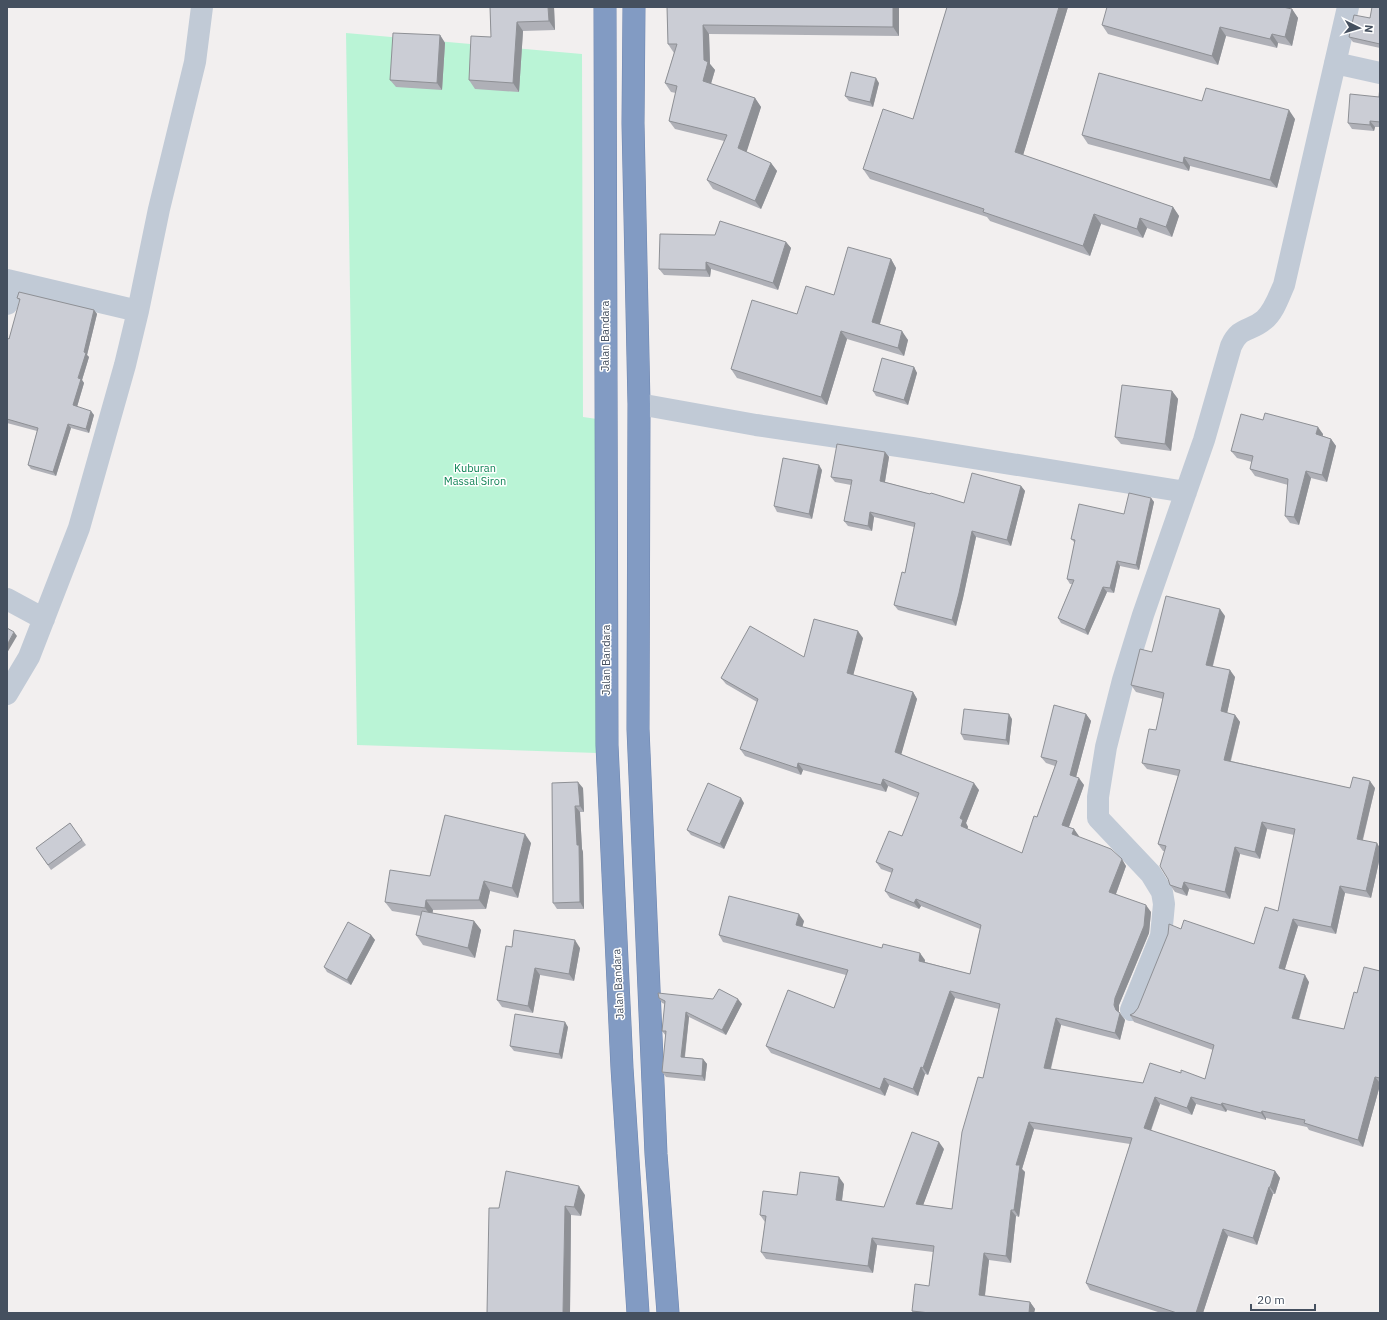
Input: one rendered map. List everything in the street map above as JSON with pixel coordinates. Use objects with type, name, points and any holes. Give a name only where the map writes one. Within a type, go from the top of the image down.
[{"type":"highway","name":"Jalan Bandara","points":[[605,7],[607,745],[622,1068],[638,1313]]},
{"type":"highway","points":[[634,7],[633,131],[640,404],[638,729],[656,1154],[668,1313]]},
{"type":"street","points":[[7,694],[28,657],[79,528],[125,365],[138,311],[158,209],[195,62],[202,7]]},
{"type":"street","points":[[1131,1010],[1161,936],[1164,904],[1162,892],[1151,874],[1098,818],[1098,797],[1106,747],[1123,680],[1143,615],[1204,440],[1231,346],[1235,337],[1241,332],[1258,324],[1269,316],[1284,285],[1348,7]]},
{"type":"street","points":[[1335,62],[1380,73]]},
{"type":"street","points":[[7,304],[10,281],[138,311]]},
{"type":"street","points":[[640,404],[756,425],[912,448],[1186,492]]},
{"type":"street","points":[[7,599],[44,619]]},
{"type":"green space","name":"Kuburan Massal Siron","points":[[346,33],[582,54],[583,417],[597,419],[597,753],[357,745]]},
{"type":"building","points":[[490,7],[548,7],[549,21],[517,22],[513,83],[469,80],[471,36],[491,37]]},
{"type":"building","points":[[667,7],[893,7],[893,27],[703,25],[704,60],[708,62],[703,81],[755,98],[738,148],[771,163],[755,201],[707,180],[727,135],[669,121],[677,86],[665,83],[677,44],[668,44]]},
{"type":"building","points":[[947,7],[1059,7],[1015,152],[1173,207],[1166,227],[1140,218],[1137,229],[1094,214],[1083,246],[983,212],[984,209],[863,169],[883,109],[913,119]]},
{"type":"building","points":[[1107,7],[1283,7],[1292,9],[1285,37],[1272,34],[1270,39],[1220,27],[1212,56],[1102,25]]},
{"type":"building","points":[[1372,7],[1380,7],[1380,44],[1349,37],[1354,15],[1370,18]]},
{"type":"building","points":[[393,33],[440,35],[437,83],[390,80]]},
{"type":"building","points":[[851,72],[876,78],[870,102],[845,96]]},
{"type":"building","points":[[1099,73],[1202,101],[1206,88],[1289,110],[1270,180],[1184,157],[1183,163],[1082,135]]},
{"type":"building","points":[[1380,86],[1380,122],[1370,121],[1370,125],[1348,123],[1350,94],[1379,97]]},
{"type":"building","points":[[720,221],[786,242],[773,283],[706,262],[706,270],[659,269],[660,234],[715,235]]},
{"type":"building","points":[[848,247],[891,259],[872,322],[902,331],[898,348],[841,331],[821,397],[731,369],[752,300],[797,314],[806,286],[834,295]]},
{"type":"building","points":[[19,292],[94,310],[84,352],[86,353],[78,378],[81,379],[73,405],[91,411],[86,429],[68,424],[53,472],[28,465],[38,428],[7,419],[7,338],[9,339],[20,299],[17,298]]},
{"type":"building","points":[[882,358],[914,367],[904,400],[873,391]]},
{"type":"building","points":[[1122,385],[1172,391],[1165,444],[1115,437]]},
{"type":"building","points":[[1265,413],[1318,427],[1316,434],[1331,439],[1322,475],[1306,471],[1294,517],[1285,516],[1288,479],[1250,469],[1253,456],[1231,451],[1241,414],[1263,420]]},
{"type":"building","points":[[837,444],[885,452],[880,481],[930,494],[931,493],[964,503],[972,473],[1021,486],[1007,540],[972,531],[952,620],[894,605],[902,572],[905,573],[915,523],[870,512],[868,526],[844,521],[852,480],[831,477]]},
{"type":"building","points":[[783,458],[819,465],[809,514],[774,506]]},
{"type":"building","points":[[1129,493],[1151,498],[1136,565],[1117,561],[1110,588],[1103,587],[1085,630],[1058,618],[1074,580],[1067,579],[1075,540],[1071,539],[1079,504],[1124,514]]},
{"type":"building","points":[[1166,596],[1220,609],[1206,665],[1230,670],[1221,711],[1235,715],[1224,760],[1350,788],[1353,777],[1370,781],[1357,839],[1377,843],[1366,891],[1340,886],[1331,927],[1293,919],[1279,968],[1305,975],[1292,1018],[1344,1029],[1354,992],[1357,993],[1364,967],[1380,971],[1380,1078],[1375,1077],[1358,1140],[1304,1123],[1305,1120],[1262,1111],[1261,1113],[1222,1103],[1221,1105],[1191,1097],[1187,1108],[1155,1097],[1144,1128],[1275,1171],[1253,1238],[1223,1229],[1196,1313],[1177,1313],[1086,1283],[1132,1138],[1029,1122],[1016,1165],[1020,1165],[1014,1210],[1011,1210],[1006,1256],[984,1253],[979,1295],[1030,1302],[1029,1313],[930,1313],[912,1311],[915,1284],[929,1286],[934,1246],[872,1238],[868,1266],[761,1252],[766,1216],[760,1215],[763,1191],[797,1195],[800,1172],[839,1177],[836,1200],[884,1207],[912,1132],[939,1142],[916,1204],[952,1209],[962,1132],[978,1077],[983,1078],[1000,1004],[950,991],[923,1068],[921,1067],[913,1089],[884,1078],[880,1089],[766,1046],[788,990],[834,1008],[848,970],[719,935],[729,896],[799,914],[796,925],[882,948],[883,944],[920,953],[919,961],[970,974],[981,925],[916,899],[914,903],[885,891],[893,869],[876,862],[889,831],[902,836],[919,793],[883,779],[881,785],[798,763],[797,768],[740,749],[758,699],[721,678],[750,626],[804,657],[814,619],[858,631],[847,673],[913,692],[895,752],[974,783],[960,818],[963,820],[961,826],[1022,853],[1034,816],[1037,817],[1057,761],[1041,757],[1054,705],[1086,714],[1070,775],[1079,778],[1062,825],[1074,829],[1072,834],[1111,849],[1122,859],[1109,892],[1146,905],[1144,926],[1115,998],[1114,1005],[1116,1010],[1120,1013],[1115,1033],[1056,1018],[1044,1068],[1143,1083],[1150,1063],[1181,1073],[1181,1070],[1205,1079],[1214,1045],[1130,1015],[1138,1008],[1168,934],[1169,924],[1181,929],[1184,920],[1254,944],[1265,907],[1278,911],[1295,829],[1262,822],[1255,852],[1235,847],[1225,892],[1184,882],[1182,889],[1170,885],[1160,866],[1166,846],[1158,844],[1180,770],[1142,763],[1149,729],[1156,730],[1164,693],[1131,685],[1140,649],[1152,652]]},
{"type":"building","points":[[7,628],[14,632],[7,645]]},
{"type":"building","points":[[964,709],[1009,714],[1006,740],[961,734]]},
{"type":"building","points":[[578,782],[580,806],[575,806],[577,845],[579,845],[580,902],[553,903],[552,783]]},
{"type":"building","points":[[708,783],[741,798],[720,844],[687,830]]},
{"type":"building","points":[[445,815],[525,834],[512,888],[484,881],[479,900],[426,900],[425,908],[385,902],[390,870],[430,876]]},
{"type":"building","points":[[70,823],[82,840],[48,865],[36,848]]},
{"type":"building","points":[[422,911],[474,921],[468,948],[416,935]]},
{"type":"building","points":[[348,922],[371,935],[347,980],[324,967]]},
{"type":"building","points":[[514,930],[575,940],[569,974],[535,968],[528,1006],[497,1000],[506,946],[512,947]]},
{"type":"building","points":[[719,989],[738,999],[722,1030],[686,1012],[681,1057],[703,1059],[702,1076],[662,1072],[666,1031],[662,1031],[665,1001],[659,998],[658,993],[713,999]]},
{"type":"building","points":[[515,1014],[565,1022],[559,1054],[510,1046]]},
{"type":"building","points":[[506,1171],[579,1186],[574,1207],[565,1206],[563,1313],[487,1313],[489,1208],[499,1208]]}]
